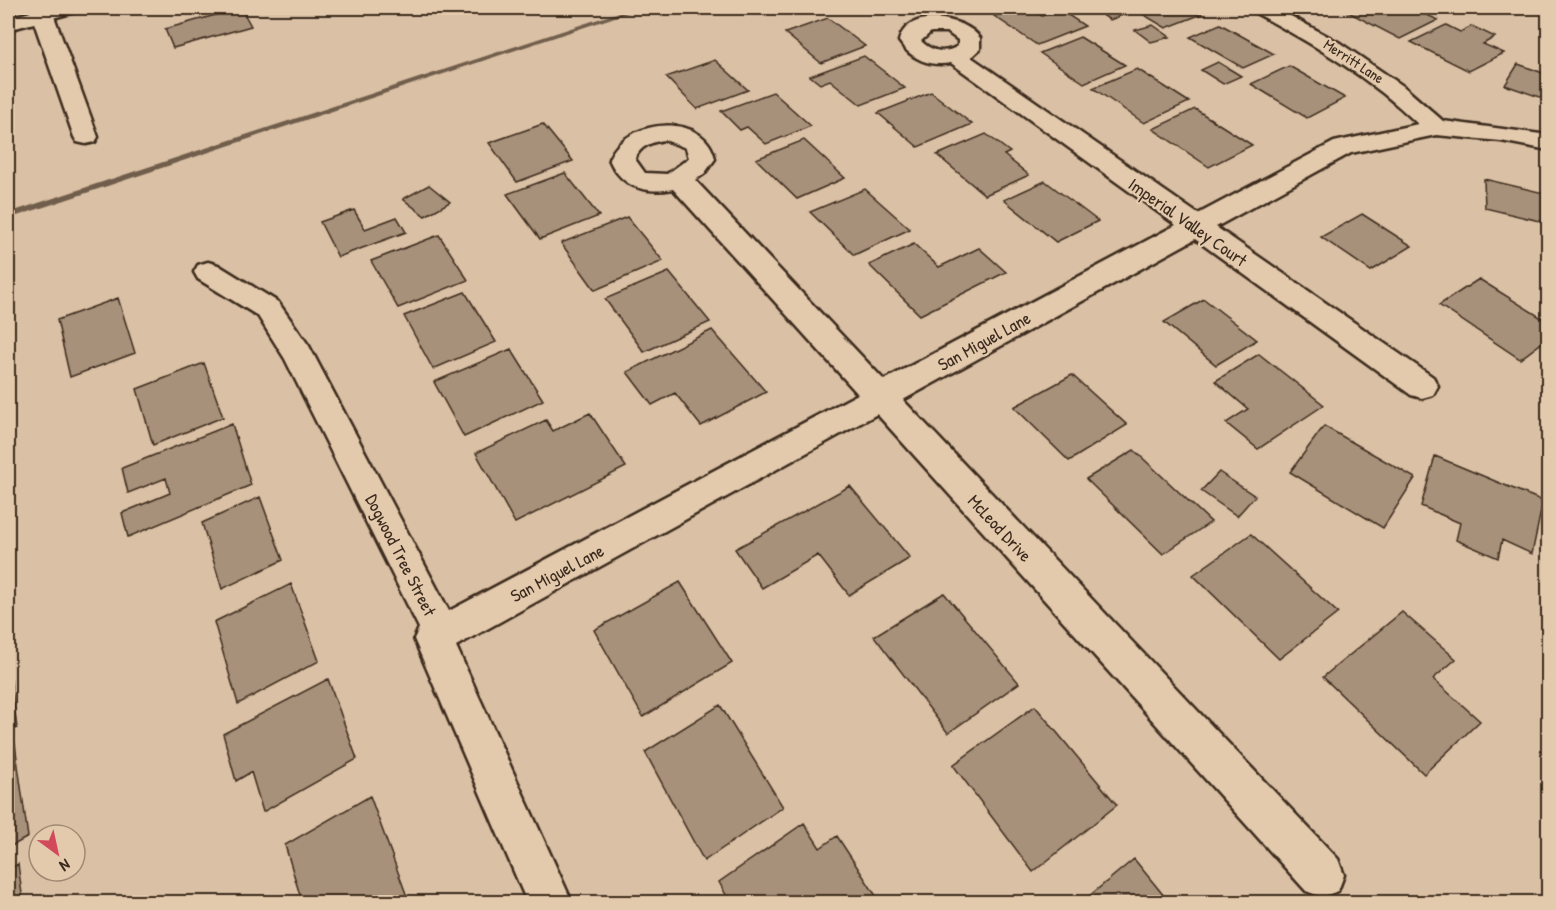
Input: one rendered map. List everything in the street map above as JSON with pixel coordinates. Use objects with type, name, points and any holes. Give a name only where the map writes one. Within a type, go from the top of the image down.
[{"type":"street","points":[[8,24],[41,11],[68,8]]},
{"type":"street","name":"Merritt Lane","points":[[1261,8],[1342,51],[1376,74],[1436,128]]},
{"type":"street","points":[[41,11],[86,137]]},
{"type":"street","name":"Imperial Valley Court","points":[[955,56],[1422,386]]},
{"type":"street","name":"San Miguel Lane","points":[[442,635],[1342,147],[1436,128],[1501,134],[1548,142]]},
{"type":"street","name":"McLeod Drive","points":[[679,179],[880,399],[1323,875]]},
{"type":"street","name":"Dogwood Tree Street","points":[[208,272],[268,309],[297,354],[442,635],[433,639],[550,903]]},
{"type":"building","points":[[241,8],[251,26],[173,48],[165,29]]},
{"type":"building","points":[[1018,8],[1029,8],[1042,16],[1059,9],[1085,26],[1037,45],[994,16]]},
{"type":"building","points":[[1107,8],[1192,8],[1202,14],[1166,28],[1136,10],[1110,20],[1096,11]]},
{"type":"building","points":[[1355,8],[1412,8],[1438,20],[1400,39],[1346,11]]},
{"type":"building","points":[[828,18],[865,46],[821,63],[785,33]]},
{"type":"building","points":[[1220,24],[1274,54],[1243,68],[1190,37]]},
{"type":"building","points":[[1153,25],[1170,37],[1151,42],[1135,30]]},
{"type":"building","points":[[1446,25],[1460,32],[1472,26],[1495,37],[1483,44],[1504,53],[1469,71],[1411,42]]},
{"type":"building","points":[[1080,37],[1125,65],[1084,83],[1040,53]]},
{"type":"building","points":[[864,56],[905,88],[861,105],[830,80],[820,84],[810,76]]},
{"type":"building","points":[[715,60],[748,90],[697,109],[666,77]]},
{"type":"building","points":[[1218,62],[1241,76],[1223,84],[1201,70]]},
{"type":"building","points":[[1518,64],[1543,73],[1548,66],[1548,100],[1505,85]]},
{"type":"building","points":[[1289,66],[1345,98],[1307,118],[1251,84]]},
{"type":"building","points":[[1137,69],[1189,102],[1144,123],[1093,88]]},
{"type":"building","points":[[773,92],[811,126],[766,144],[747,127],[740,130],[721,111]]},
{"type":"building","points":[[931,92],[972,124],[918,147],[878,113]]},
{"type":"building","points":[[1195,109],[1252,145],[1209,167],[1153,129]]},
{"type":"building","points":[[543,124],[573,161],[517,182],[489,143]]},
{"type":"building","points":[[986,134],[1010,152],[1004,155],[1029,175],[985,195],[937,155]]},
{"type":"building","points":[[804,140],[845,178],[797,199],[756,159]]},
{"type":"building","points":[[565,173],[599,216],[540,239],[507,194]]},
{"type":"building","points":[[1484,179],[1548,194],[1548,223],[1485,208]]},
{"type":"building","points":[[1045,181],[1098,221],[1056,242],[1004,200]]},
{"type":"building","points":[[429,185],[450,202],[425,216],[403,199]]},
{"type":"building","points":[[865,189],[910,229],[854,255],[810,212]]},
{"type":"building","points":[[354,210],[365,229],[397,217],[406,232],[338,257],[320,222]]},
{"type":"building","points":[[1362,214],[1412,246],[1371,271],[1321,237]]},
{"type":"building","points":[[627,217],[663,261],[595,290],[561,243]]},
{"type":"building","points":[[439,235],[468,280],[398,308],[371,261]]},
{"type":"building","points":[[914,244],[939,267],[979,248],[1006,272],[920,315],[869,265]]},
{"type":"building","points":[[669,272],[710,322],[644,352],[605,299]]},
{"type":"building","points":[[1479,279],[1548,322],[1548,338],[1520,359],[1439,305]]},
{"type":"building","points":[[465,292],[496,342],[433,369],[404,316]]},
{"type":"building","points":[[118,298],[135,353],[70,377],[57,320]]},
{"type":"building","points":[[1204,299],[1257,340],[1216,365],[1164,322]]},
{"type":"building","points":[[712,330],[766,392],[701,426],[675,393],[652,405],[627,372]]},
{"type":"building","points":[[511,349],[543,400],[464,437],[434,382]]},
{"type":"building","points":[[1259,354],[1324,405],[1258,449],[1226,423],[1248,409],[1215,381]]},
{"type":"building","points":[[204,363],[223,417],[153,445],[137,389]]},
{"type":"building","points":[[1072,375],[1127,425],[1069,461],[1014,407]]},
{"type":"building","points":[[590,413],[626,467],[515,523],[476,453],[546,420],[553,431]]},
{"type":"building","points":[[232,424],[251,485],[128,537],[122,513],[170,493],[166,478],[128,493],[122,468]]},
{"type":"building","points":[[1324,426],[1415,478],[1383,528],[1290,472]]},
{"type":"building","points":[[1134,450],[1211,522],[1163,554],[1086,479]]},
{"type":"building","points":[[1435,456],[1543,501],[1532,554],[1502,540],[1498,558],[1456,540],[1460,523],[1421,506]]},
{"type":"building","points":[[1219,472],[1255,496],[1237,516],[1201,491]]},
{"type":"building","points":[[850,486],[910,558],[849,595],[818,555],[762,588],[735,549]]},
{"type":"building","points":[[260,497],[283,560],[222,589],[202,523]]},
{"type":"building","points":[[1251,534],[1338,613],[1279,659],[1193,575]]},
{"type":"building","points":[[680,582],[732,663],[643,717],[594,630]]},
{"type":"building","points":[[291,584],[319,661],[238,704],[214,622]]},
{"type":"building","points":[[944,593],[1019,683],[948,733],[874,636]]},
{"type":"building","points":[[1402,612],[1456,659],[1433,679],[1480,721],[1424,774],[1323,677]]},
{"type":"building","points":[[8,660],[17,728],[8,733]]},
{"type":"building","points":[[328,679],[357,759],[263,812],[251,772],[236,781],[223,734]]},
{"type":"building","points":[[720,705],[783,807],[704,861],[645,752]]},
{"type":"building","points":[[1035,706],[1117,805],[1033,872],[953,765]]},
{"type":"building","points":[[15,744],[27,838],[8,848],[8,747]]},
{"type":"building","points":[[370,796],[409,902],[302,902],[285,845]]},
{"type":"building","points":[[804,823],[820,848],[837,836],[880,902],[730,902],[719,882]]},
{"type":"building","points":[[1134,859],[1169,902],[1082,902]]},
{"type":"building","points":[[18,864],[23,902],[8,902],[8,870]]},
{"type":"waterway","points":[[8,216],[638,8]]}]
